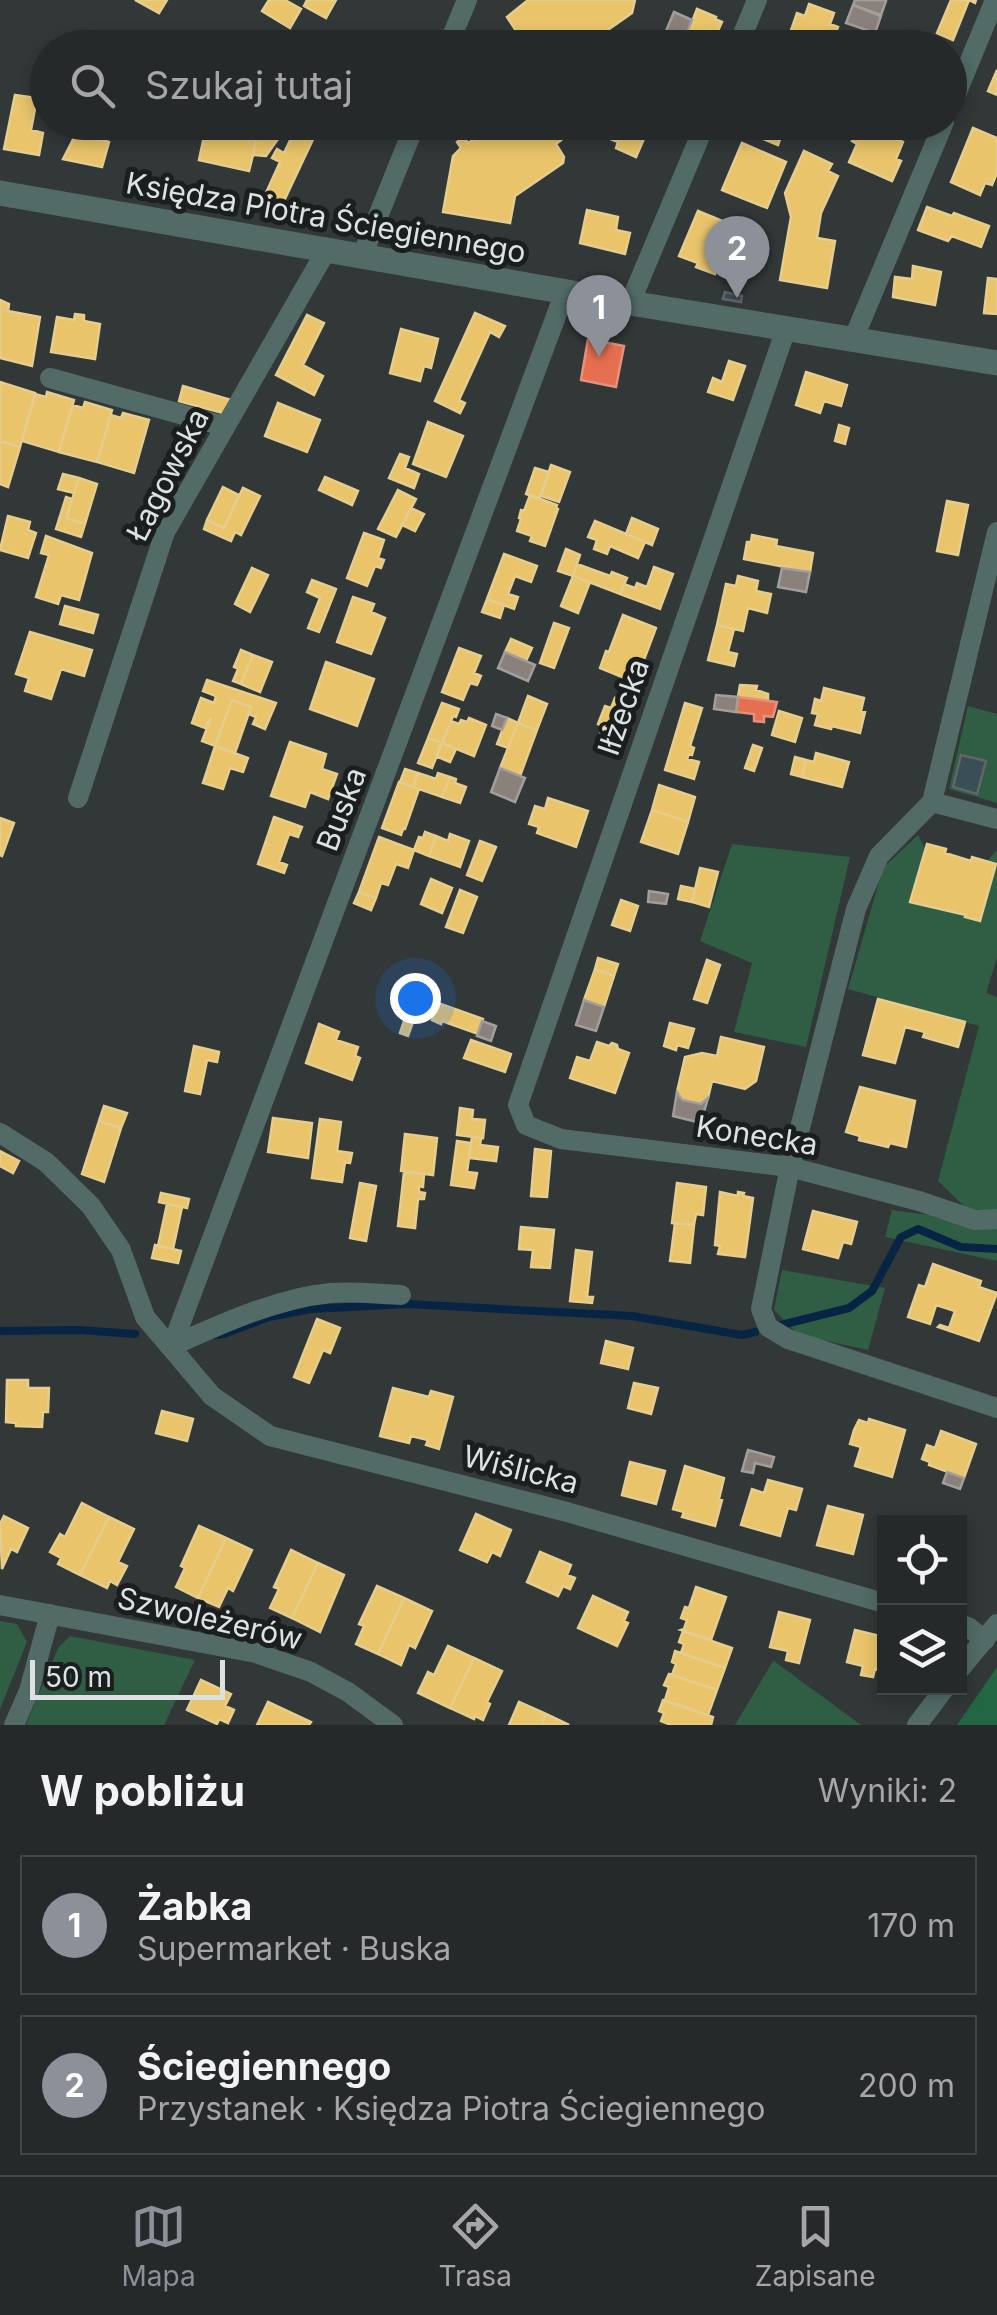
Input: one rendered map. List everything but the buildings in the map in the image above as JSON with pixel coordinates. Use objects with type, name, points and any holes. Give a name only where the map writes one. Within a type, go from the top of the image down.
[{"type":"street","points":[[454,30],[466,0]]},
{"type":"street","points":[[744,30],[757,0]]},
{"type":"street","points":[[967,68],[995,0]]},
{"type":"street","points":[[362,256],[409,140]]},
{"type":"street","points":[[630,303],[698,140]]},
{"type":"street","points":[[854,340],[937,140]]},
{"type":"street","name":"Księdza Piotra Ściegiennego","points":[[0,193],[565,292],[997,362]]},
{"type":"street","name":"Łagowska","points":[[78,798],[165,532],[326,251]]},
{"type":"street","name":"Buska","points":[[172,1346],[565,292]]},
{"type":"street","name":"Iłżecka","points":[[518,1105],[786,329]]},
{"type":"street","points":[[50,378],[224,426]]},
{"type":"street","points":[[997,532],[932,802],[879,856],[856,908],[790,1167],[761,1309],[768,1327],[788,1339],[997,1408]]},
{"type":"street","points":[[932,802],[997,819]]},
{"type":"street","name":"Konecka","points":[[518,1105],[526,1125],[561,1138],[790,1167],[975,1220],[997,1220]]},
{"type":"street","name":"Wiślicka","points":[[0,1134],[46,1162],[91,1206],[121,1250],[145,1317],[212,1396],[270,1436],[567,1512],[877,1601]]},
{"type":"street","points":[[172,1346],[293,1300],[329,1293],[401,1295]]},
{"type":"street","name":"Szwoleżerów","points":[[0,1605],[256,1653],[336,1685],[393,1725]]},
{"type":"street","points":[[14,1725],[29,1691],[50,1614]]},
{"type":"street","points":[[967,1661],[991,1632]]},
{"type":"street","points":[[916,1725],[940,1695]]},
{"type":"green space","points":[[968,706],[997,714],[997,803],[949,789]]},
{"type":"green space","points":[[918,835],[933,864],[976,873],[997,850],[997,958],[986,993],[997,997],[997,1212],[966,1208],[938,1181],[979,1026],[848,989],[883,868]]},
{"type":"green space","points":[[732,844],[850,857],[806,1047],[734,1032],[752,963],[700,941]]},
{"type":"green space","points":[[892,1210],[997,1224],[997,1261],[885,1237]]},
{"type":"green space","points":[[782,1270],[885,1288],[868,1350],[799,1335],[774,1310]]},
{"type":"green space","points":[[0,1621],[17,1624],[27,1642],[0,1709]]},
{"type":"green space","points":[[70,1636],[195,1660],[164,1725],[26,1725],[58,1648]]},
{"type":"green space","points":[[774,1661],[861,1725],[735,1725]]},
{"type":"green space","points":[[997,1667],[997,1725],[957,1725]]},
{"type":"waterway","points":[[777,1326],[849,1308],[872,1291],[901,1237],[918,1229],[961,1247],[997,1249]]},
{"type":"waterway","points":[[216,1335],[269,1317],[311,1309],[407,1304],[632,1316],[742,1335],[755,1332]]},
{"type":"waterway","points":[[0,1331],[135,1334]]},
{"type":"place","name":"Ściegiennego","points":[[737,298]]},
{"type":"place","name":"Żabka","points":[[599,357]]}]
